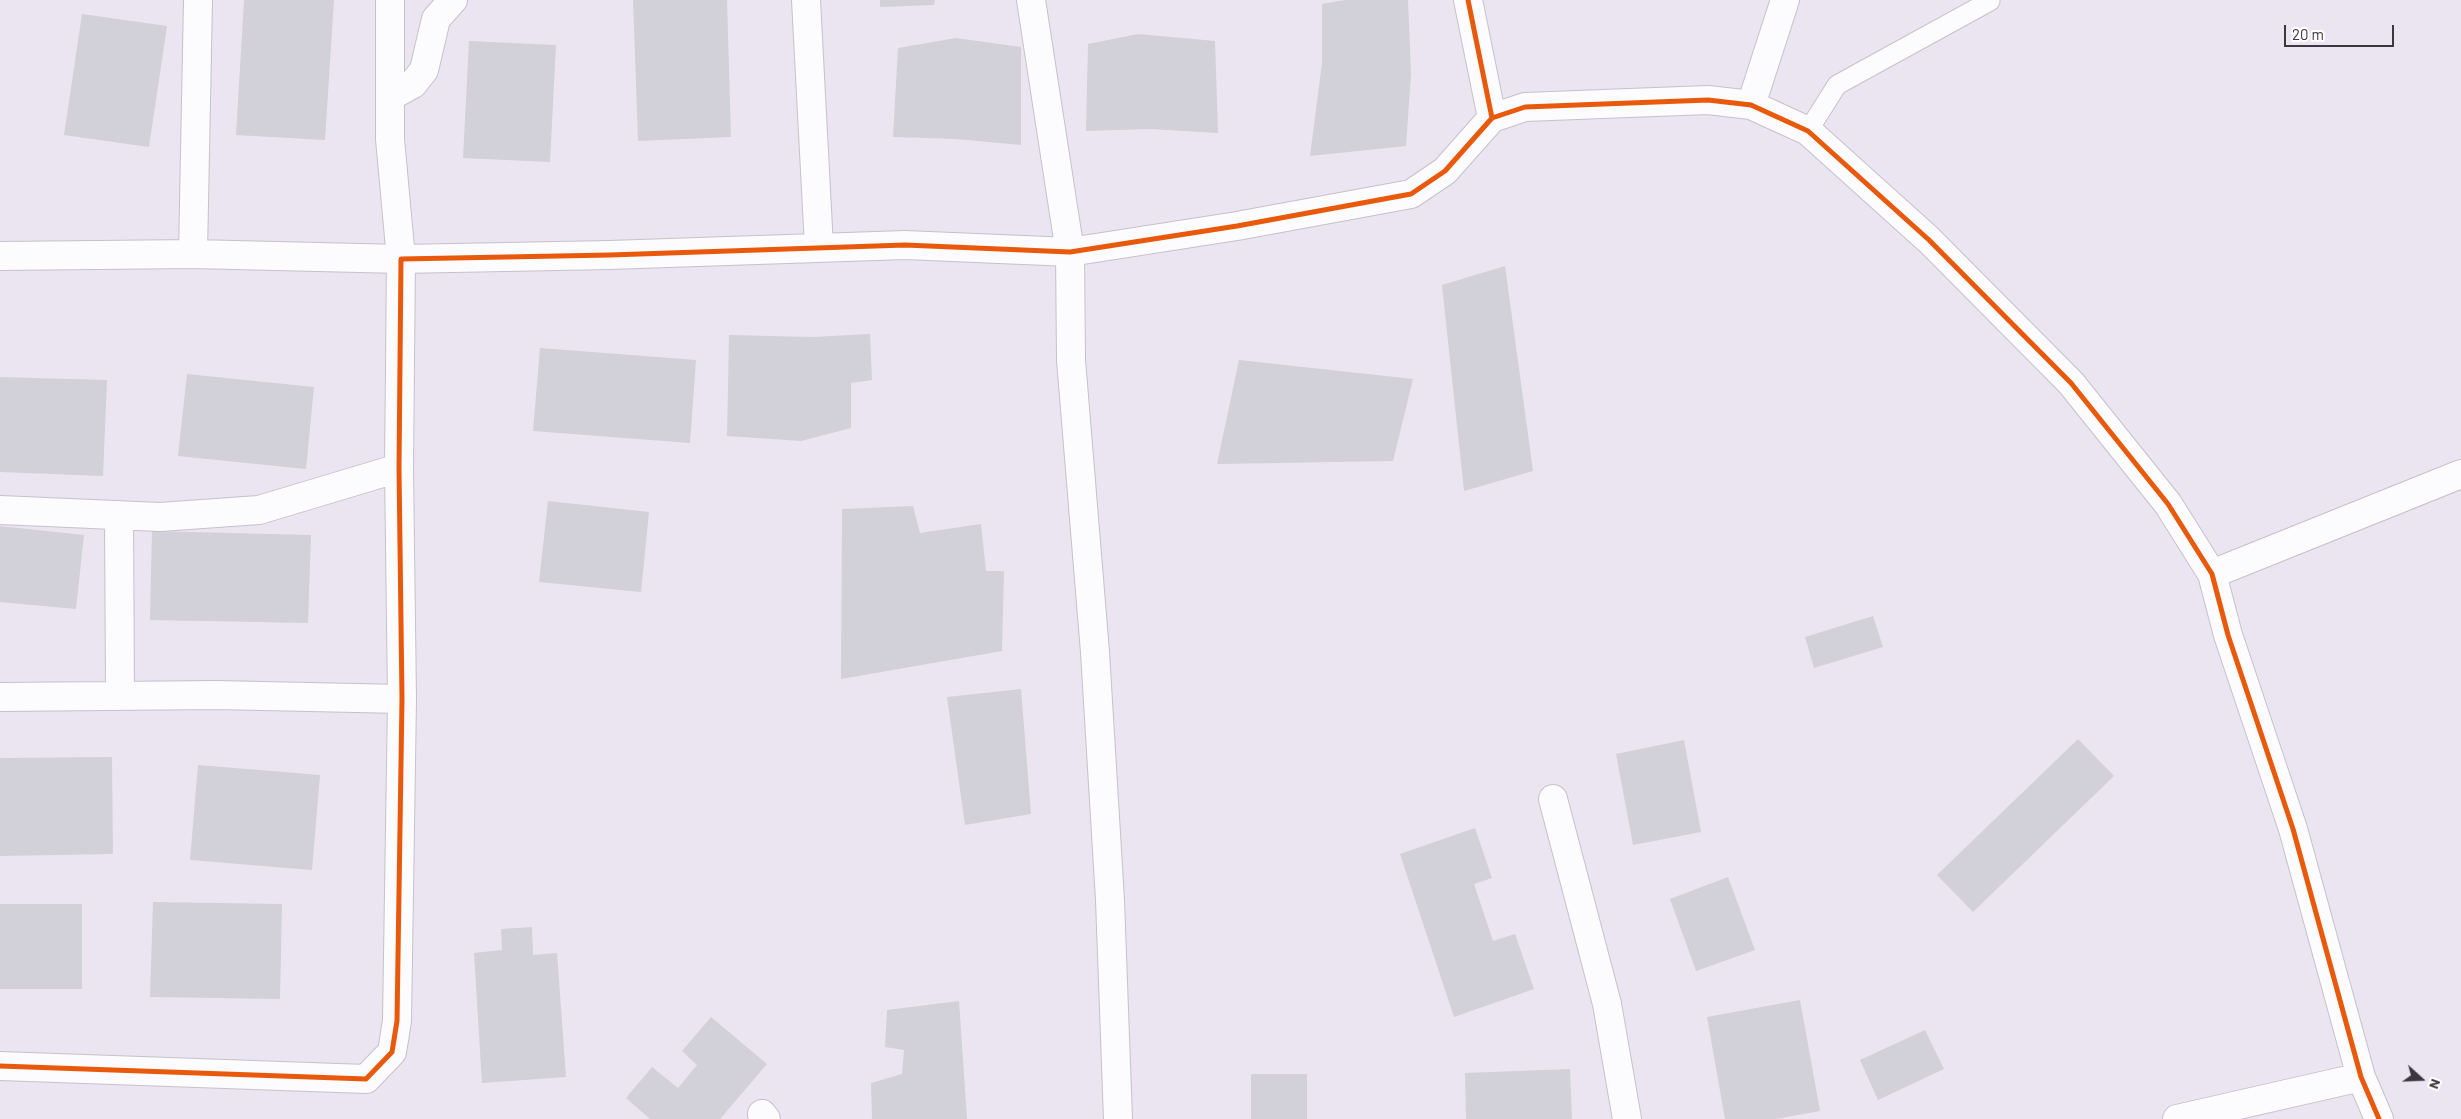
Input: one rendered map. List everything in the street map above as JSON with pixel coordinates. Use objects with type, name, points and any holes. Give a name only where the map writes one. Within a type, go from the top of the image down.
[{"type":"street","points":[[193,254],[198,0]]},
{"type":"street","points":[[0,1066],[366,1079],[392,1052],[397,1021],[402,699],[399,468],[401,259],[390,139],[390,0]]},
{"type":"street","points":[[391,96],[412,84],[424,70],[436,19],[453,0]]},
{"type":"street","points":[[806,0],[819,248]]},
{"type":"street","points":[[1031,0],[1070,252],[1071,360],[1095,652],[1110,900],[1118,1119]]},
{"type":"street","points":[[1468,0],[1492,118]]},
{"type":"street","points":[[1751,105],[1785,0]]},
{"type":"street","points":[[0,256],[193,254],[401,259],[610,255],[905,245],[1070,252],[1237,226],[1411,194],[1445,171],[1492,118],[1525,107],[1708,100],[1751,105],[1808,131],[1929,240],[2071,383],[2168,504],[2212,574],[2228,635],[2292,829],[2361,1077],[2379,1119]]},
{"type":"street","points":[[0,510],[160,517],[259,510],[399,468]]},
{"type":"street","points":[[2212,574],[2461,474]]},
{"type":"street","points":[[119,515],[120,696]]},
{"type":"street","points":[[0,697],[217,695],[402,699]]},
{"type":"street","points":[[1553,798],[1607,1004],[1626,1119]]},
{"type":"street","points":[[2177,1119],[2361,1077]]},
{"type":"lane","points":[[1808,131],[1837,85],[1990,1]]},
{"type":"building","points":[[244,0],[334,0],[325,140],[236,135]]},
{"type":"building","points":[[633,0],[727,0],[731,137],[638,141]]},
{"type":"building","points":[[880,0],[935,0],[934,5],[880,7]]},
{"type":"building","points":[[1345,0],[1408,0],[1411,74],[1406,146],[1310,156],[1322,63],[1322,4]]},
{"type":"building","points":[[82,14],[167,26],[149,147],[64,135]]},
{"type":"building","points":[[1138,34],[1215,41],[1218,133],[1150,129],[1086,131],[1088,44]]},
{"type":"building","points":[[956,38],[1021,47],[1021,145],[956,139],[893,137],[898,48]]},
{"type":"building","points":[[469,41],[556,45],[550,162],[463,158]]},
{"type":"building","points":[[1505,266],[1533,471],[1464,491],[1442,285]]},
{"type":"building","points":[[870,334],[872,380],[851,383],[851,428],[801,441],[727,436],[729,335],[812,337]]},
{"type":"building","points":[[540,348],[696,360],[690,443],[533,431]]},
{"type":"building","points":[[1239,360],[1413,379],[1393,461],[1217,464]]},
{"type":"building","points":[[187,374],[314,387],[306,469],[178,456]]},
{"type":"building","points":[[0,377],[107,380],[103,476],[0,472]]},
{"type":"building","points":[[548,501],[649,512],[641,592],[539,582]]},
{"type":"building","points":[[913,506],[920,533],[981,524],[986,571],[1004,571],[1002,651],[841,679],[842,509]]},
{"type":"building","points":[[0,526],[84,535],[76,609],[0,602]]},
{"type":"building","points":[[152,531],[311,535],[308,623],[150,620]]},
{"type":"building","points":[[1873,616],[1883,647],[1814,668],[1805,637]]},
{"type":"building","points":[[1021,689],[1031,814],[965,825],[947,697]]},
{"type":"building","points":[[2078,739],[2114,776],[1973,912],[1937,875]]},
{"type":"building","points":[[1684,740],[1701,832],[1633,845],[1616,754]]},
{"type":"building","points":[[112,757],[113,854],[0,856],[0,758]]},
{"type":"building","points":[[198,765],[320,775],[312,870],[190,860]]},
{"type":"building","points":[[1475,828],[1492,878],[1474,884],[1493,941],[1515,934],[1534,989],[1454,1017],[1400,854]]},
{"type":"building","points":[[1728,877],[1755,950],[1696,971],[1670,899]]},
{"type":"building","points":[[153,902],[282,904],[280,999],[150,997]]},
{"type":"building","points":[[0,904],[82,904],[82,989],[0,989]]},
{"type":"building","points":[[532,927],[533,955],[557,953],[566,1077],[482,1083],[474,953],[502,950],[501,929]]},
{"type":"building","points":[[1800,1000],[1820,1111],[1776,1119],[1725,1119],[1707,1017]]},
{"type":"building","points":[[959,1001],[967,1119],[872,1119],[871,1083],[902,1074],[904,1050],[885,1047],[887,1010]]},
{"type":"building","points":[[711,1017],[767,1064],[720,1119],[650,1119],[626,1098],[652,1067],[678,1088],[697,1065],[682,1051]]},
{"type":"building","points":[[1925,1030],[1944,1069],[1878,1100],[1860,1060]]},
{"type":"building","points":[[1570,1069],[1572,1119],[1466,1119],[1465,1073]]},
{"type":"building","points":[[1251,1074],[1307,1074],[1307,1119],[1251,1119]]},
{"type":"cycle path","points":[[1468,0],[1492,118],[1525,107],[1708,100],[1751,105],[1808,131],[1929,240],[2071,383],[2168,504],[2212,574],[2228,635],[2293,829],[2361,1077],[2379,1119]]},
{"type":"cycle path","points":[[0,1066],[366,1079],[392,1052],[397,1021],[402,699],[399,468],[401,259],[610,255],[905,245],[1070,252],[1237,226],[1411,194],[1445,171],[1492,118]]}]
